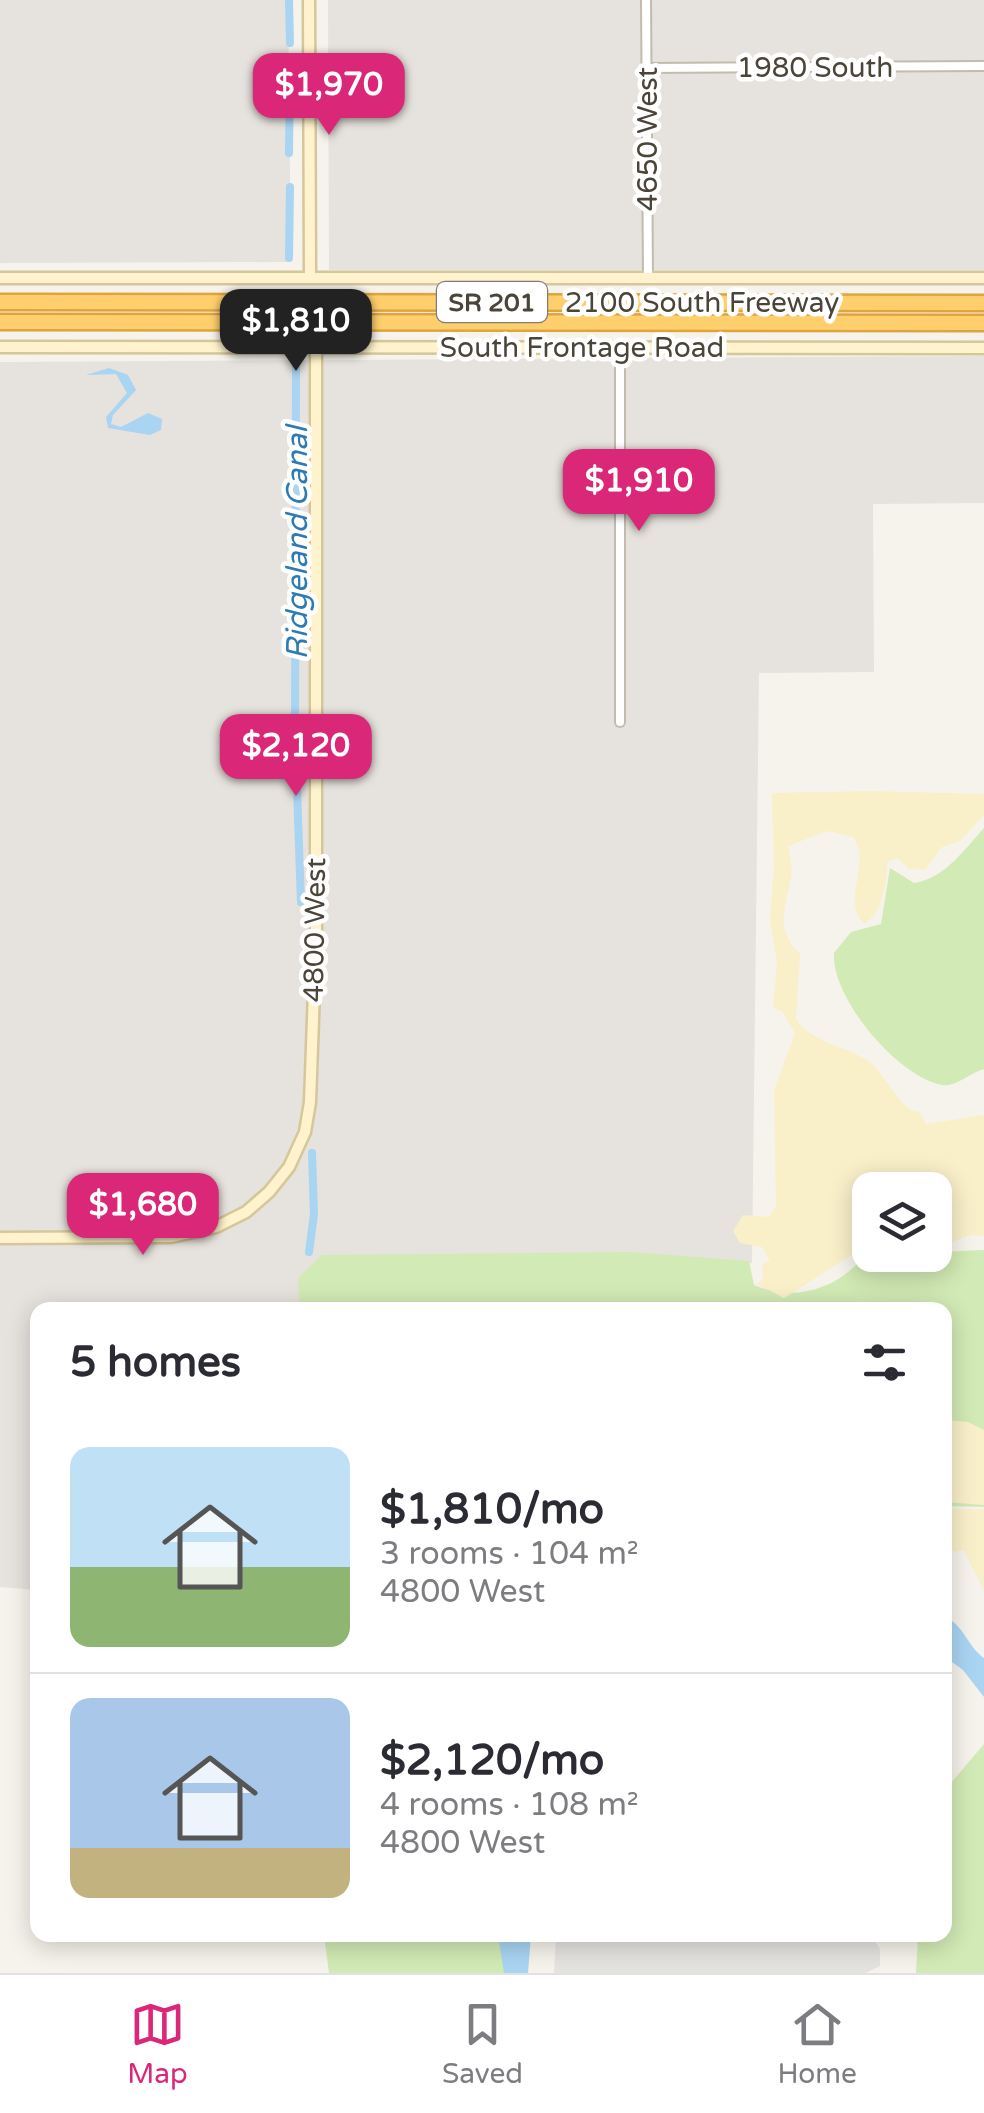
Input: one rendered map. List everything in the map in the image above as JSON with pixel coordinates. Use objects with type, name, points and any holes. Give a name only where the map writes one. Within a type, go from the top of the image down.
[{"type":"highway","name":"2100 South Freeway","points":[[0,302],[984,303]]},
{"type":"highway","name":"2100 South Freeway","points":[[0,322],[984,323]]},
{"type":"street","points":[[308,0],[310,277]]},
{"type":"street","name":"4650 West","points":[[646,0],[648,278]]},
{"type":"street","name":"1980 South","points":[[647,68],[984,66]]},
{"type":"street","points":[[0,278],[984,278]]},
{"type":"street","name":"4800 West","points":[[0,1238],[180,1236],[226,1223],[262,1199],[282,1178],[300,1144],[311,1090],[316,920],[316,346]]},
{"type":"street","name":"South Frontage Road","points":[[0,347],[984,348]]},
{"type":"street","points":[[620,347],[620,722]]},
{"type":"shaded area","points":[[0,0],[288,0],[291,262],[0,263]]},
{"type":"shaded area","points":[[328,0],[984,0],[984,270],[329,270]]},
{"type":"shaded area","points":[[984,356],[984,503],[873,504],[874,672],[759,673],[752,1263],[379,1302],[30,1302],[30,1589],[0,1587],[0,362]]},
{"type":"shaded area","points":[[556,1942],[876,1942],[880,1949],[880,1966],[866,1973],[554,1973]]},
{"type":"green space","points":[[984,828],[984,1069],[942,1085],[906,1067],[870,1033],[843,991],[834,953],[851,932],[881,924],[890,868],[914,883],[935,876]]},
{"type":"green space","points":[[984,1250],[984,1507],[952,1506],[952,1302],[300,1302],[298,1278],[322,1255],[629,1252],[749,1261],[754,1285],[787,1293],[818,1288],[852,1268],[852,1272],[952,1272],[952,1251]]},
{"type":"green space","points":[[984,1744],[984,1973],[916,1973],[918,1942],[952,1942],[952,1782]]},
{"type":"green space","points":[[325,1942],[514,1942],[512,1973],[329,1973]]},
{"type":"sand","points":[[772,793],[984,794],[984,815],[960,841],[942,847],[925,870],[909,869],[898,858],[887,862],[880,904],[865,924],[855,905],[860,858],[853,837],[827,831],[788,846],[792,873],[784,926],[800,954],[796,1019],[802,1027],[871,1063],[900,1100],[918,1111],[926,1124],[984,1115],[984,1236],[971,1235],[952,1242],[952,1172],[852,1172],[852,1255],[784,1298],[757,1284],[763,1279],[762,1264],[770,1260],[762,1247],[740,1243],[733,1231],[743,1215],[769,1217],[776,1206],[774,1090],[795,1033],[782,1011],[773,1008],[777,963],[770,920],[774,866]]},
{"type":"sand","points":[[952,1421],[968,1422],[984,1430],[984,1505],[952,1503]]},
{"type":"sand","points":[[952,1509],[984,1509],[984,1591],[964,1550],[955,1552]]},
{"type":"water","points":[[109,368],[128,375],[136,390],[113,415],[111,424],[121,427],[148,413],[162,419],[161,430],[150,435],[108,428],[106,417],[127,393],[116,374],[86,375]]},
{"type":"water","points":[[952,1622],[984,1658],[984,1697],[952,1662]]},
{"type":"water","points":[[499,1942],[530,1942],[528,1973],[504,1973]]},
{"type":"waterway","name":"Ridgeland Canal","points":[[289,0],[290,43]]},
{"type":"waterway","name":"Ridgeland Canal","points":[[289,153],[290,70]]},
{"type":"waterway","name":"Ridgeland Canal","points":[[289,258],[290,187]]},
{"type":"waterway","name":"Ridgeland Canal","points":[[296,364],[295,733],[301,902]]},
{"type":"waterway","name":"Ridgeland Canal","points":[[309,1252],[314,1214],[312,1153]]}]
